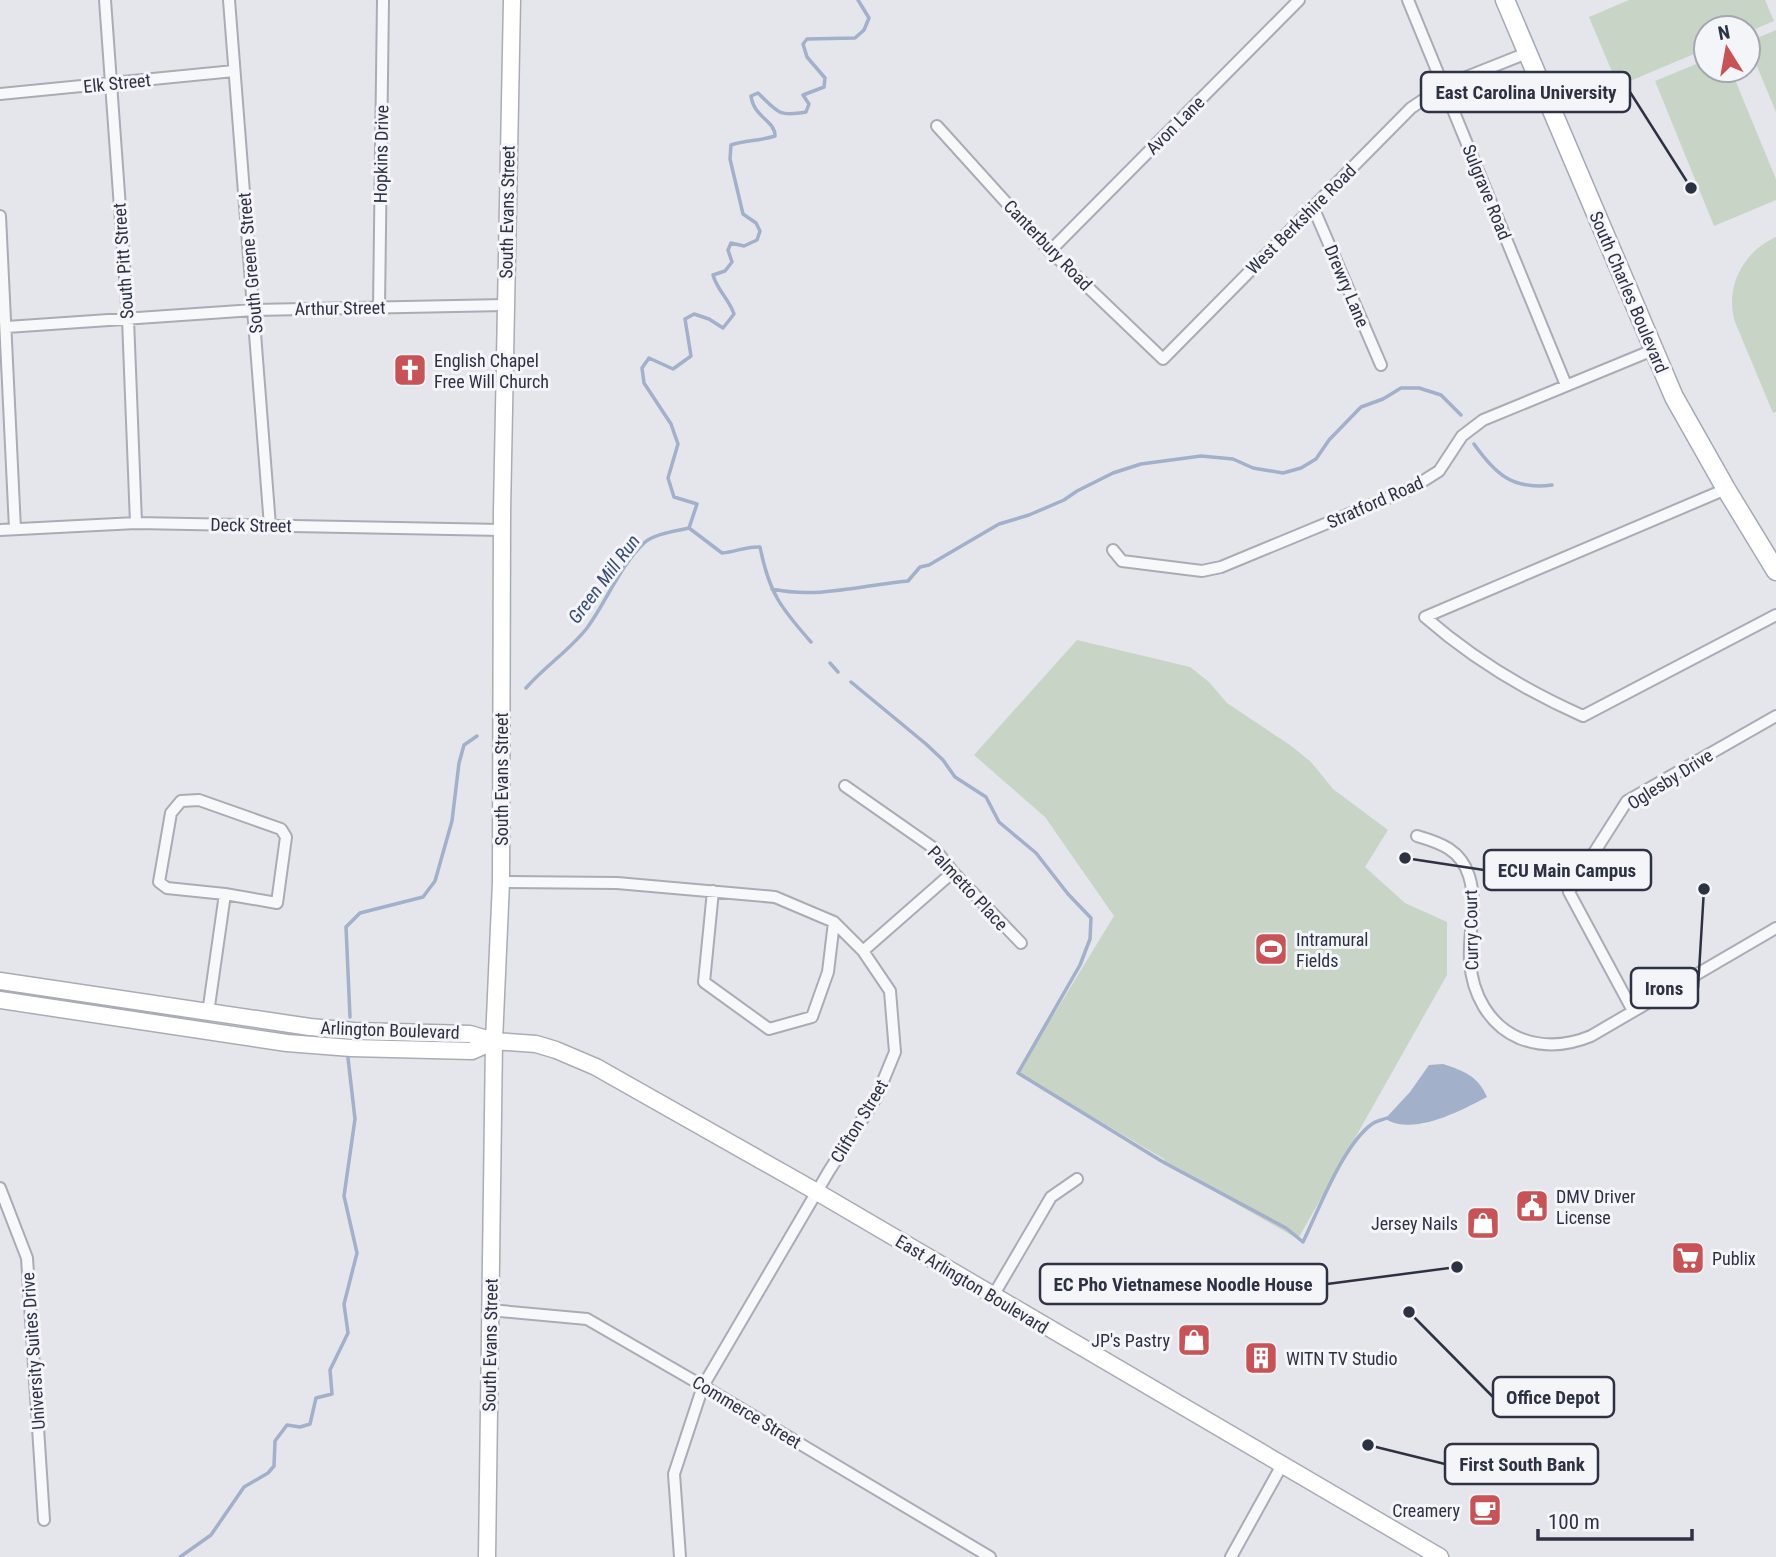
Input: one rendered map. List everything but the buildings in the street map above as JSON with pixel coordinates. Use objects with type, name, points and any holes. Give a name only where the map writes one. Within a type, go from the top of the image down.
[{"type":"main road","name":"South Evans Street","points":[[487,1557],[494,1041],[501,882],[502,530],[512,0]]},
{"type":"main road","name":"South Charles Boulevard","points":[[1505,0],[1683,415],[1776,571]]},
{"type":"main road","name":"Arlington Boulevard","points":[[0,981],[208,1013],[354,1031],[470,1034],[494,1041]]},
{"type":"main road","name":"Arlington Boulevard","points":[[0,1000],[287,1043],[351,1048],[472,1051],[494,1041]]},
{"type":"main road","points":[[205,1031],[208,1013]]},
{"type":"main road","name":"East Arlington Boulevard","points":[[494,1041],[536,1044],[586,1063],[817,1192],[1440,1557]]},
{"type":"street","name":"South Pitt Street","points":[[105,0],[128,319],[136,523]]},
{"type":"street","name":"South Greene Street","points":[[229,0],[270,526]]},
{"type":"street","name":"Hopkins Drive","points":[[379,307],[383,0]]},
{"type":"street","name":"Avon Lane","points":[[1050,251],[1299,0]]},
{"type":"street","name":"Sulgrave Road","points":[[1408,0],[1566,385]]},
{"type":"street","name":"West Berkshire Road","points":[[1163,359],[1411,108],[1444,86],[1527,53]]},
{"type":"street","name":"Elk Street","points":[[0,94],[234,71]]},
{"type":"street","name":"Canterbury Road","points":[[937,126],[1050,251],[1163,359]]},
{"type":"street","name":"Drewry Lane","points":[[1313,207],[1381,365]]},
{"type":"street","points":[[0,216],[7,327],[5,454],[15,529]]},
{"type":"street","name":"Arthur Street","points":[[7,327],[254,310],[505,305]]},
{"type":"street","name":"Stratford Road","points":[[1113,550],[1122,561],[1202,571],[1221,567],[1419,484],[1438,471],[1462,436],[1495,414],[1653,350]]},
{"type":"street","points":[[1726,489],[1425,617],[1458,646],[1538,696],[1583,716],[1776,615]]},
{"type":"street","name":"Deck Street","points":[[0,530],[136,523],[502,530]]},
{"type":"street","name":"Oglesby Drive","points":[[1633,1011],[1569,892],[1627,802],[1776,716]]},
{"type":"street","name":"Palmetto Place","points":[[845,786],[935,849],[953,872],[1021,943]]},
{"type":"street","points":[[199,800],[211,804],[281,829],[286,837],[277,903],[225,894],[167,888],[159,883],[171,813],[181,801],[199,800]]},
{"type":"street","name":"Curry Court","points":[[1417,836],[1447,845],[1469,874],[1474,897],[1470,961],[1472,978],[1483,1007],[1506,1032],[1544,1046],[1574,1044],[1591,1036],[1776,928]]},
{"type":"street","points":[[863,951],[953,872]]},
{"type":"street","name":"Clifton Street","points":[[501,882],[617,883],[775,897],[834,922],[863,951],[890,991],[895,1052],[876,1098],[817,1192],[703,1386],[674,1474],[680,1557]]},
{"type":"street","points":[[713,891],[704,982],[769,1029],[812,1017],[828,972],[834,922]]},
{"type":"street","points":[[208,1013],[225,894]]},
{"type":"street","points":[[993,1296],[1051,1197],[1077,1179]]},
{"type":"street","name":"University Suites Drive","points":[[0,1188],[27,1258],[44,1520]]},
{"type":"street","name":"Commerce Street","points":[[490,1310],[587,1320],[990,1557]]},
{"type":"street","points":[[1231,1557],[1282,1465]]},
{"type":"green space","points":[[1629,0],[1765,0],[1774,21],[1762,26],[1762,14],[1692,14],[1692,55],[1618,86],[1589,17]]},
{"type":"green space","points":[[1776,30],[1776,112],[1762,78],[1762,36]]},
{"type":"green space","points":[[1692,66],[1692,84],[1737,84],[1776,179],[1776,200],[1714,226],[1655,81]]},
{"type":"green space","points":[[1776,237],[1776,412],[1773,413],[1735,322],[1732,296],[1739,272],[1746,261],[1765,243]]},
{"type":"green space","name":"Intramural Fields","points":[[1077,640],[1190,667],[1209,682],[1227,703],[1290,745],[1311,762],[1333,789],[1388,830],[1365,867],[1405,903],[1447,922],[1447,975],[1298,1239],[1163,1162],[1164,1159],[1018,1073],[1114,916],[1045,817],[974,755]]},
{"type":"water","points":[[1443,1064],[1470,1075],[1487,1097],[1437,1120],[1409,1125],[1385,1119],[1410,1092],[1429,1065]]},
{"type":"waterway","name":"Green Mill Run","points":[[526,688],[587,628],[620,573],[644,543],[659,535],[689,528],[697,504],[674,497],[668,478],[678,444],[671,424],[644,383],[642,368],[649,358],[673,369],[691,356],[685,319],[694,314],[723,328],[734,314],[713,275],[725,271],[732,262],[728,250],[731,243],[744,246],[757,240],[760,231],[756,223],[743,214],[730,159],[731,145],[775,136],[772,126],[756,109],[751,96],[758,93],[779,112],[806,112],[809,104],[803,95],[824,87],[825,78],[807,57],[803,44],[807,39],[855,38],[864,30],[869,18],[858,0]]},
{"type":"waterway","points":[[772,589],[807,593],[908,581],[920,567],[929,565],[999,524],[1029,515],[1064,500],[1113,473],[1141,464],[1201,456],[1233,459],[1253,468],[1283,473],[1301,468],[1316,459],[1329,440],[1361,407],[1383,399],[1401,388],[1419,388],[1441,395],[1461,415]]},
{"type":"waterway","points":[[1474,444],[1490,464],[1507,478],[1526,485],[1552,485]]},
{"type":"waterway","points":[[689,528],[722,553],[760,547],[772,588],[811,642]]},
{"type":"waterway","points":[[830,663],[838,672]]},
{"type":"waterway","points":[[851,682],[926,744],[943,760],[955,777],[986,797],[999,822],[1036,853],[1091,918],[1090,939],[1080,965],[1018,1073],[1163,1162],[1286,1228],[1303,1242],[1351,1147],[1372,1124],[1387,1118]]},
{"type":"waterway","name":"Green Mill Run","points":[[350,1017],[346,927],[360,913],[423,897],[435,881],[452,821],[459,763],[464,745],[477,736]]},
{"type":"waterway","name":"Green Mill Run","points":[[180,1557],[211,1535],[244,1487],[268,1473],[274,1466],[275,1441],[287,1425],[300,1427],[310,1424],[316,1398],[332,1394],[330,1370],[348,1333],[344,1304],[357,1253],[344,1196],[355,1119],[348,1058]]},
{"type":"place","name":"East Carolina University","points":[[1691,188]]},
{"type":"place","name":"English Chapel Free Will Church","points":[[410,370]]},
{"type":"place","name":"ECU Main Campus","points":[[1405,858]]},
{"type":"place","name":"Irons","points":[[1704,889]]},
{"type":"place","name":"Intramural Fields","points":[[1271,949]]},
{"type":"place","name":"DMV Driver License","points":[[1532,1206]]},
{"type":"place","name":"Jersey Nails","points":[[1483,1223]]},
{"type":"place","name":"Publix","points":[[1688,1258]]},
{"type":"place","name":"EC Pho Vietnamese Noodle House","points":[[1457,1267]]},
{"type":"place","name":"Office Depot","points":[[1409,1312]]},
{"type":"place","name":"JP's Pastry","points":[[1194,1340]]},
{"type":"place","name":"WITN TV Studio","points":[[1261,1358]]},
{"type":"place","name":"First South Bank","points":[[1368,1445]]},
{"type":"place","name":"Creamery","points":[[1485,1510]]}]
